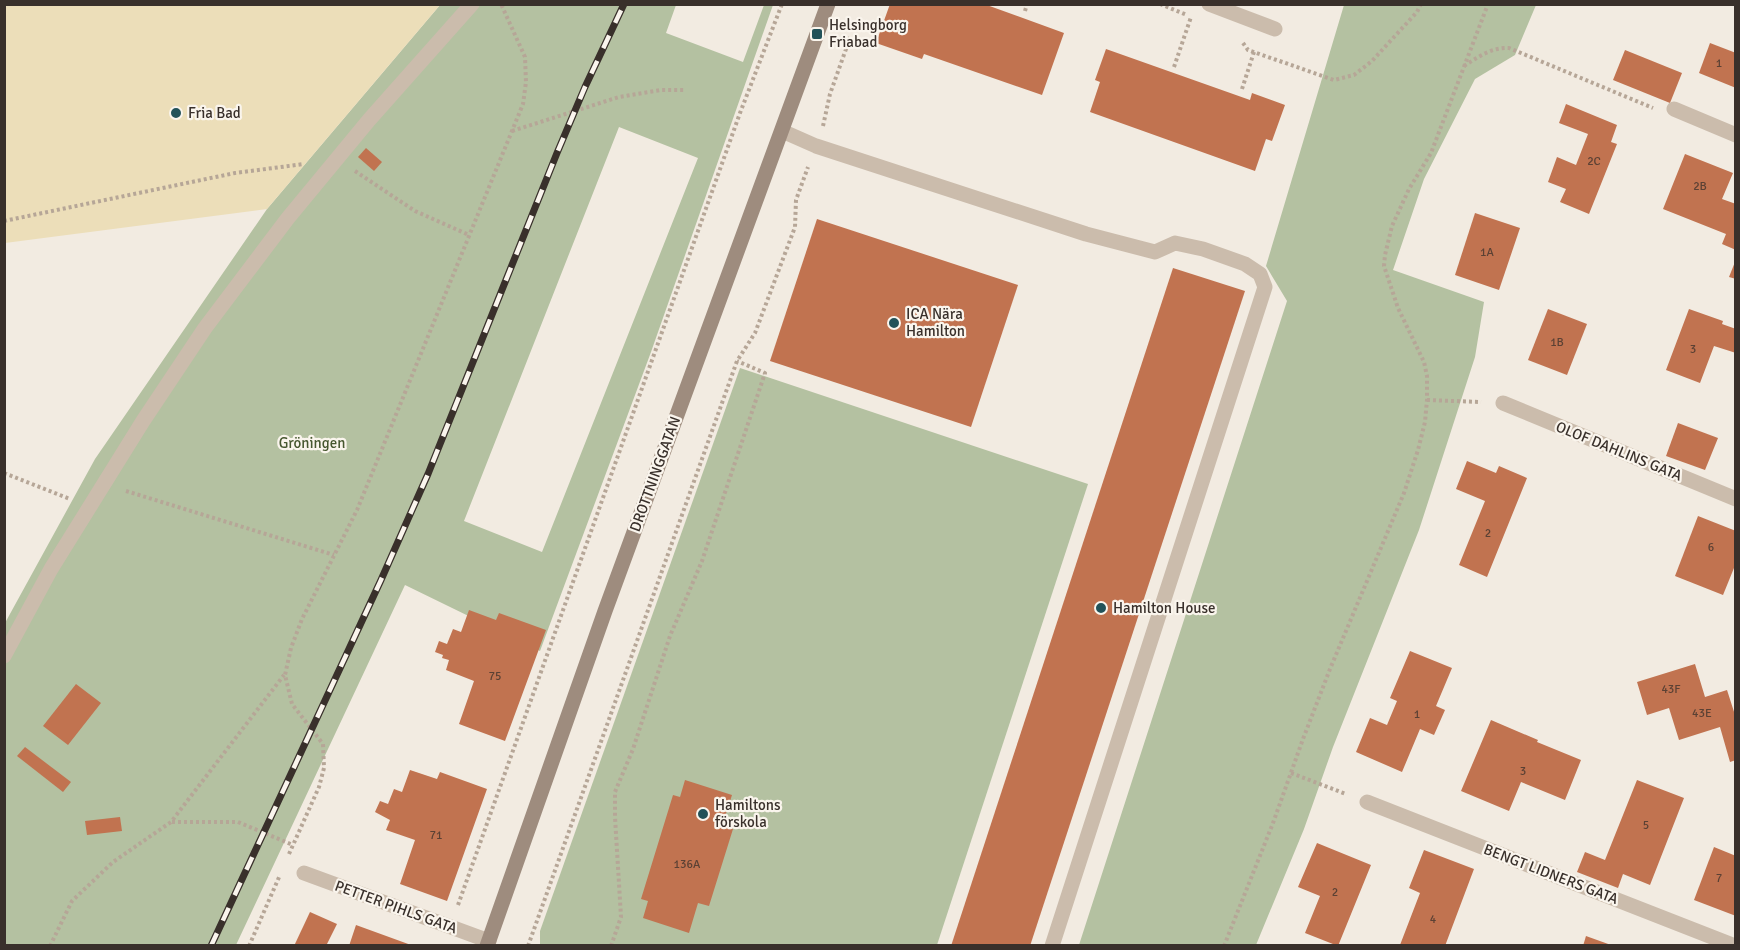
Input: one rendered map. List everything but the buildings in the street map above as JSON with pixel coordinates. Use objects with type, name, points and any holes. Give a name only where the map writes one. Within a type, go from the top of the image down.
[{"type":"street","points":[[4,656],[51,570],[205,328],[288,218],[472,4]]},
{"type":"street","name":"DROTTNINGGATAN","points":[[488,943],[605,611],[828,4]]},
{"type":"street","points":[[1209,4],[1275,29]]},
{"type":"street","points":[[1674,109],[1736,135]]},
{"type":"street","points":[[782,131],[816,146],[1086,234],[1155,252],[1175,243],[1203,249],[1245,264],[1260,274],[1265,287],[1052,945]]},
{"type":"street","name":"OLOF DAHLINS GATA","points":[[1503,403],[1736,499]]},
{"type":"street","name":"BENGT LIDNERS GATA","points":[[1367,802],[1735,945]]},
{"type":"street","name":"PETTER PIHLS GATA","points":[[304,873],[488,943]]},
{"type":"path","points":[[50,945],[72,901],[113,862],[171,822],[285,675],[291,648],[302,619],[357,510],[523,104],[526,81],[525,57],[501,4]]},
{"type":"path","points":[[450,927],[740,113],[782,4]]},
{"type":"path","points":[[1025,11],[1027,4]]},
{"type":"path","points":[[1307,72],[1334,80],[1354,75],[1372,61],[1417,12],[1421,4]]},
{"type":"path","points":[[1224,945],[1273,823],[1330,669],[1404,493],[1418,450],[1427,400],[1425,362],[1398,308],[1384,267],[1384,255],[1392,226],[1408,189],[1431,153],[1488,4]]},
{"type":"path","points":[[1174,67],[1191,16]]},
{"type":"path","points":[[528,945],[737,362],[755,333],[795,227],[796,200],[824,125],[830,93],[851,35]]},
{"type":"path","points":[[1463,66],[1490,51],[1509,48],[1661,111],[1674,109]]},
{"type":"path","points":[[1242,89],[1254,52]]},
{"type":"path","points":[[512,132],[619,97],[661,90],[684,90]]},
{"type":"path","points":[[4,221],[235,173],[337,159],[416,211],[469,235]]},
{"type":"path","points":[[611,945],[621,916],[615,792],[633,749],[670,636],[702,561],[765,373],[737,362]]},
{"type":"path","points":[[1427,400],[1453,401]]},
{"type":"path","points":[[4,473],[90,507]]},
{"type":"path","points":[[104,484],[334,555]]},
{"type":"path","points":[[285,675],[292,704],[323,744],[324,768],[319,787],[286,860]]},
{"type":"path","points":[[1291,773],[1367,802]]},
{"type":"path","points":[[171,822],[238,822],[293,845]]},
{"type":"path","points":[[249,945],[283,868]]},
{"type":"green space","name":"Gröningen","points":[[440,5],[676,5],[666,33],[743,62],[764,5],[773,5],[651,352],[540,651],[405,585],[236,945],[5,946],[5,623],[95,459],[267,209]],"holes":[[[619,127],[698,158],[542,552],[464,521]]]},
{"type":"green space","points":[[1344,5],[1536,5],[1515,55],[1475,79],[1424,179],[1393,270],[1484,302],[1475,357],[1419,530],[1333,747],[1304,829],[1256,945],[1079,945],[1287,301],[1266,266]]},
{"type":"green space","points":[[740,368],[1088,484],[937,945],[540,946],[540,931]]},
{"type":"sand","name":"Fria Bad","points":[[4,5],[440,5],[267,209],[5,243]]},
{"type":"railway","points":[[211,946],[428,474],[557,153],[624,4]]},
{"type":"place","name":"Helsingborg Friabad","points":[[817,34]]},
{"type":"place","name":"Fria Bad","points":[[176,113]]},
{"type":"place","name":"ICA Nära Hamilton","points":[[894,323]]},
{"type":"place","name":"Hamilton House","points":[[1101,608]]},
{"type":"place","name":"Hamiltons förskola","points":[[703,814]]}]
